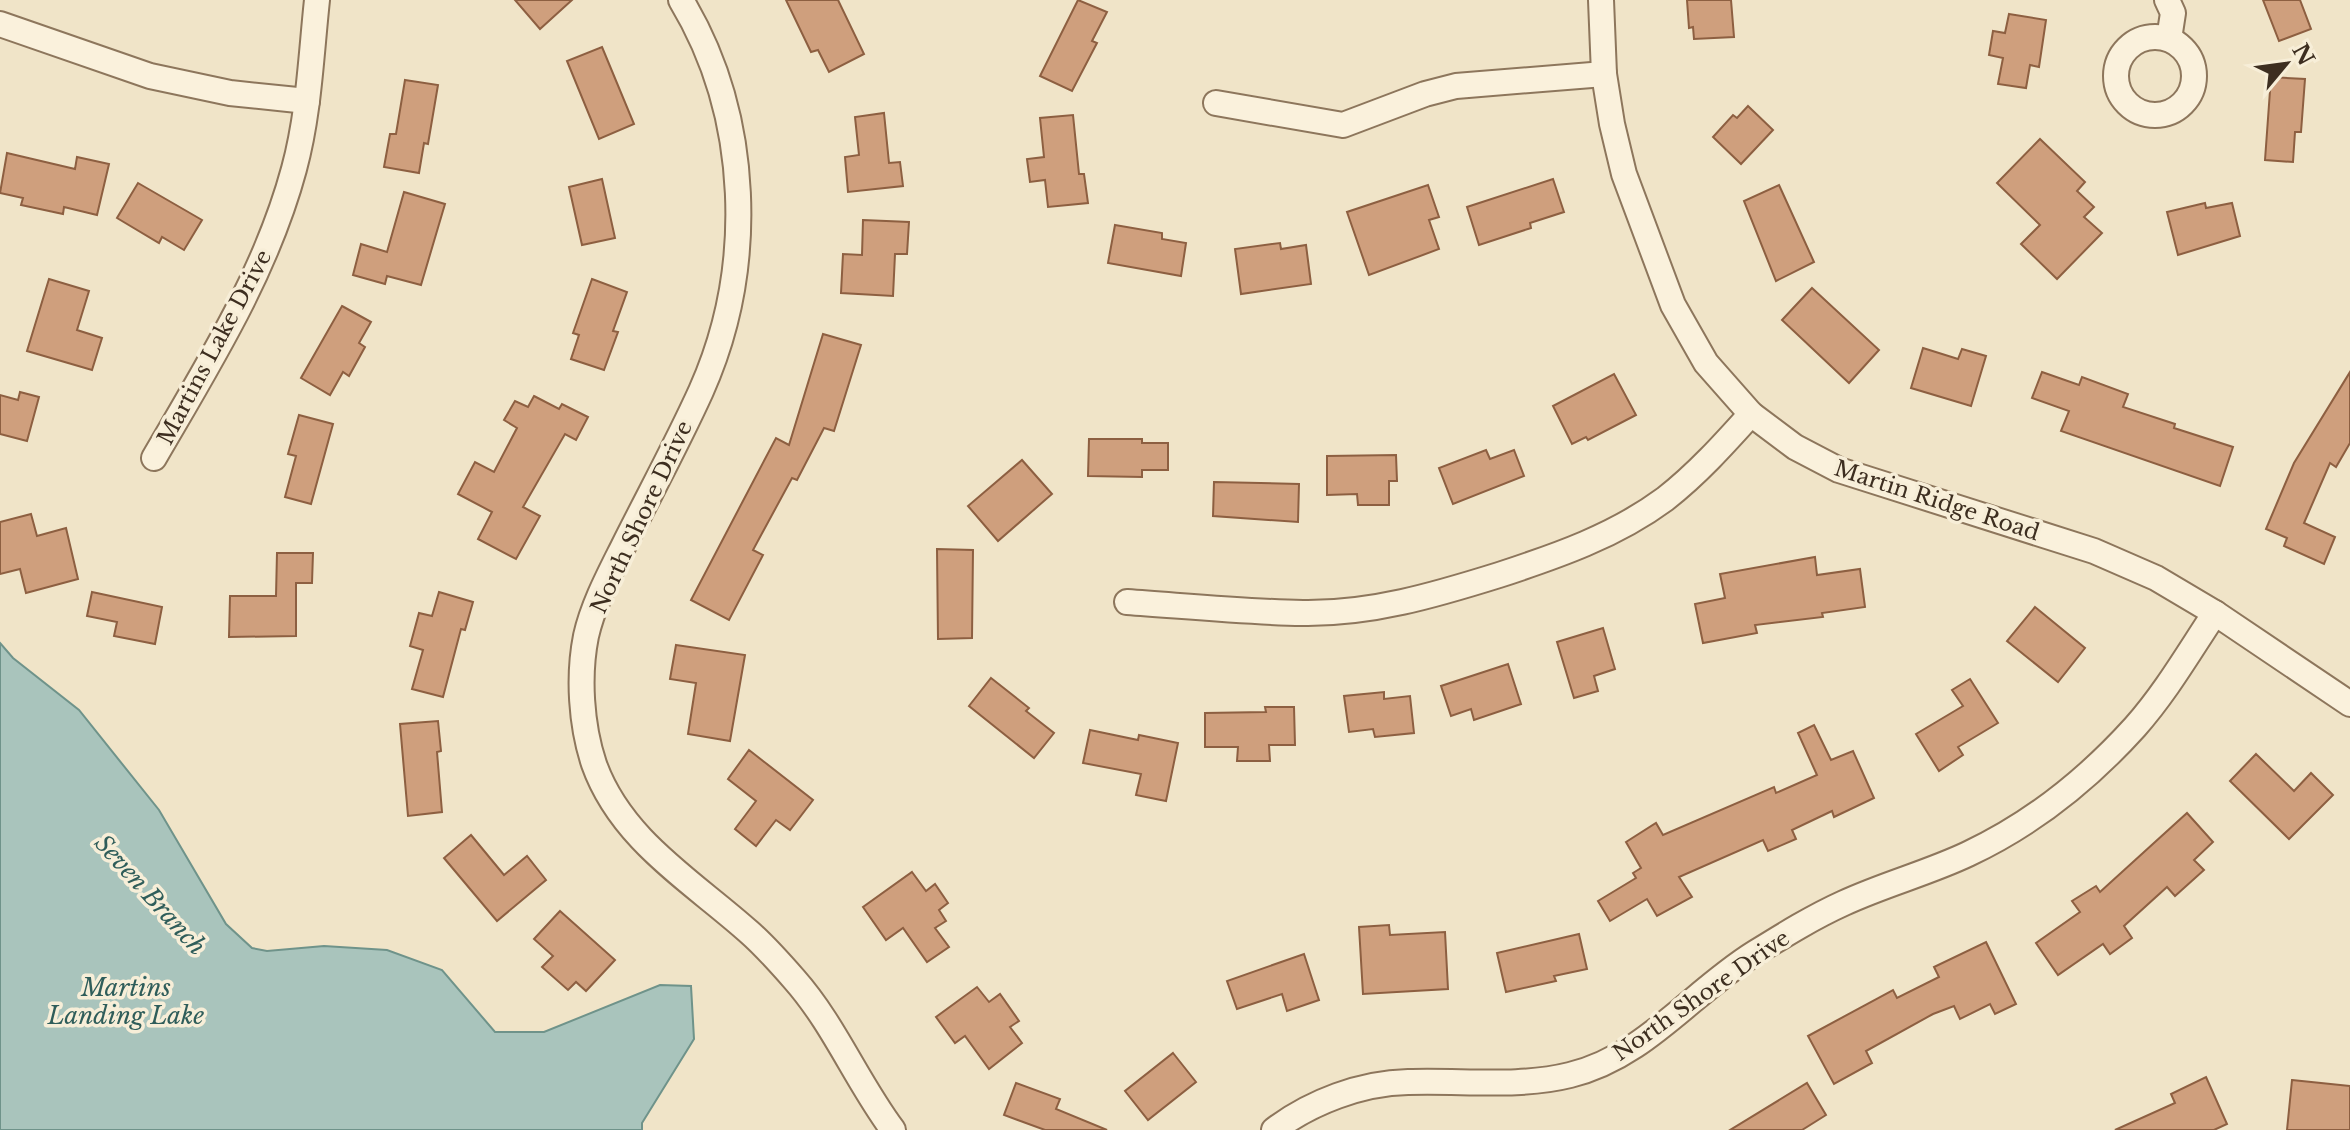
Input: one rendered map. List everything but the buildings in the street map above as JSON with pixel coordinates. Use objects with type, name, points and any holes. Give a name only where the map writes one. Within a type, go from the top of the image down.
[{"type":"street","name":"Martins Lake Drive","points":[[154,458],[217,349],[276,228],[295,166],[307,101],[317,0]]},
{"type":"street","name":"North Shore Drive","points":[[681,0],[713,62],[733,138],[737,181],[737,253],[721,338],[701,390],[601,591],[586,637],[581,701],[594,763],[615,807],[642,842],[752,934],[796,982],[893,1130]]},
{"type":"street","name":"Martin Ridge Road","points":[[1601,0],[1604,74],[1624,174],[1673,305],[1706,363],[1751,414],[1795,447],[1839,470],[2094,551],[2156,578],[2215,613],[2350,704]]},
{"type":"street","points":[[2167,0],[2173,13],[2169,39]]},
{"type":"street","points":[[0,24],[150,76],[230,93],[307,101]]},
{"type":"street","points":[[1216,103],[1343,125],[1425,94],[1456,86],[1604,74]]},
{"type":"street","points":[[1127,602],[1305,613],[1372,609],[1434,596],[1557,556],[1612,532],[1674,491],[1705,464],[1751,414]]},
{"type":"street","name":"North Shore Drive","points":[[1274,1130],[1288,1119],[1346,1092],[1404,1082],[1538,1082],[1573,1075],[1608,1062],[1646,1039],[1747,958],[1802,924],[1846,902],[1968,854],[2015,829],[2052,804],[2093,770],[2136,726],[2169,683],[2215,613]]},
{"type":"water","name":"Martins Landing Lake","points":[[0,643],[13,658],[79,710],[159,810],[226,924],[252,948],[267,951],[324,946],[387,950],[442,970],[495,1032],[544,1032],[660,985],[691,986],[694,1039],[642,1123],[642,1130],[0,1130]]},
{"type":"water label","name":"Seven Branch","points":[[150,895]]}]
